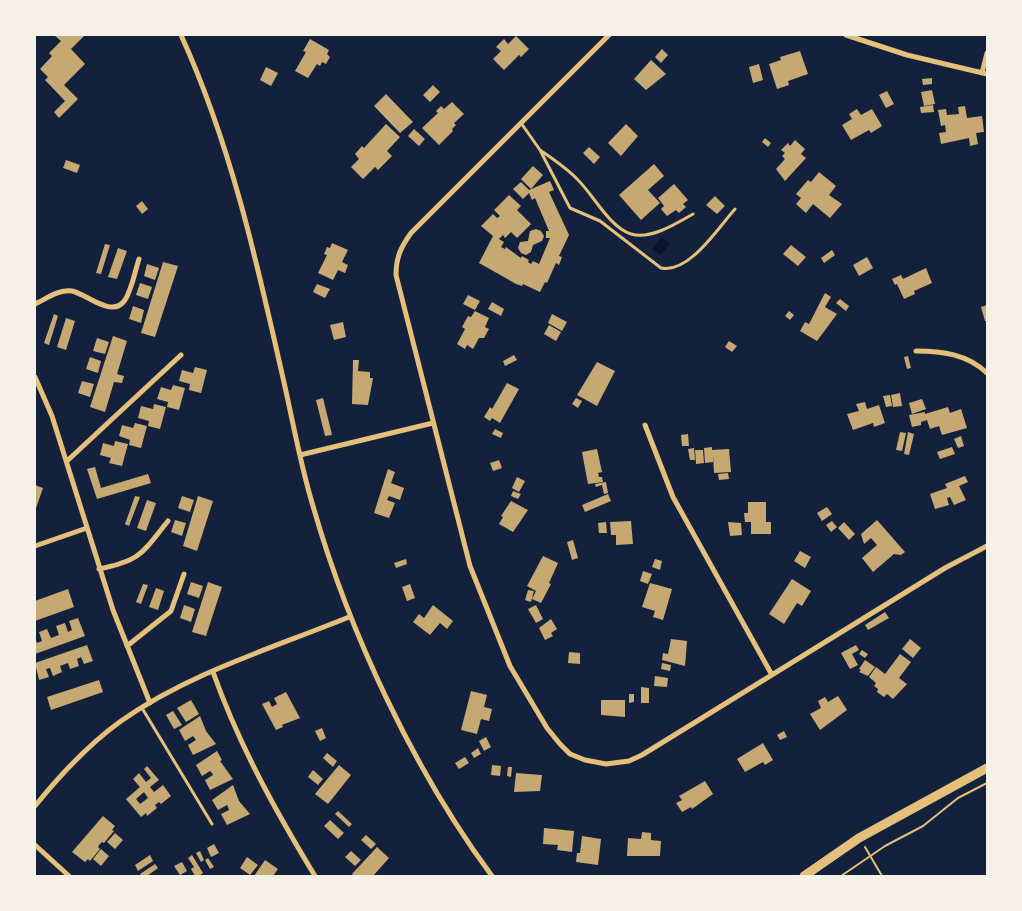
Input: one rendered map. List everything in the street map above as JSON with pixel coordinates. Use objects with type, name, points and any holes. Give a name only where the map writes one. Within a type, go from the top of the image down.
[{"type":"main road","points":[[804,876],[860,838],[987,768]]},
{"type":"street","points":[[181,35],[206,96],[239,195],[254,249],[312,505],[350,617],[420,762],[464,837],[492,876]]},
{"type":"street","points":[[609,35],[411,233],[399,252],[396,275],[470,566],[510,666],[547,728],[570,754],[585,760],[606,764],[628,761],[945,568],[987,546]]},
{"type":"street","points":[[846,35],[907,55],[984,74],[987,53]]},
{"type":"street","points":[[35,304],[61,292],[72,292],[110,308],[118,306],[125,300],[139,259]]},
{"type":"street","points":[[916,351],[939,351],[965,357],[987,373]]},
{"type":"street","points":[[67,460],[181,355]]},
{"type":"street","points":[[35,377],[47,402],[67,460],[99,569],[150,703]]},
{"type":"street","points":[[300,455],[433,424]]},
{"type":"street","points":[[645,425],[673,497],[772,675]]},
{"type":"street","points":[[99,569],[133,560],[142,553],[168,521]]},
{"type":"street","points":[[35,546],[87,528]]},
{"type":"street","points":[[127,646],[171,611],[184,574]]},
{"type":"street","points":[[35,806],[93,744],[150,703],[213,672],[350,617]]},
{"type":"street","points":[[213,672],[224,704],[261,784],[315,876]]},
{"type":"street","points":[[35,845],[69,876]]},
{"type":"lane","points":[[520,122],[540,150],[570,208],[600,221],[661,268],[668,270],[683,265],[735,209]]},
{"type":"lane","points":[[540,150],[578,179],[602,210],[619,227],[632,234],[645,234],[669,227],[693,214]]},
{"type":"lane","points":[[142,708],[212,824]]},
{"type":"path","points":[[841,876],[872,857],[885,846],[923,826],[958,798],[987,783]]},
{"type":"path","points":[[860,838],[882,876]]},
{"type":"water","points":[[662,237],[670,244],[660,255],[652,249]]},
{"type":"building","points":[[54,35],[85,35],[71,49],[85,64],[64,85],[78,99],[59,118],[54,112],[65,101],[45,80],[48,77],[40,69],[52,56],[49,53],[61,41]]},
{"type":"building","points":[[516,36],[529,49],[521,57],[519,55],[504,70],[493,59],[501,51],[496,47],[504,39],[508,44]]},
{"type":"building","points":[[310,39],[329,50],[327,54],[330,57],[326,64],[322,62],[320,66],[317,64],[308,78],[295,71],[306,52],[303,51]]},
{"type":"building","points":[[662,49],[668,55],[661,63],[655,57]]},
{"type":"building","points":[[800,51],[808,74],[788,81],[789,85],[777,89],[769,64],[781,60],[780,57]]},
{"type":"building","points":[[651,60],[666,74],[646,90],[634,79]]},
{"type":"building","points":[[759,64],[763,80],[753,83],[749,67]]},
{"type":"building","points":[[266,67],[278,73],[271,86],[260,80]]},
{"type":"building","points":[[932,78],[932,84],[923,85],[922,79]]},
{"type":"building","points":[[433,85],[440,92],[430,102],[423,95]]},
{"type":"building","points":[[932,90],[935,104],[924,106],[921,92]]},
{"type":"building","points":[[887,91],[894,104],[886,108],[879,95]]},
{"type":"building","points":[[386,94],[413,122],[400,133],[374,106]]},
{"type":"building","points":[[452,102],[464,114],[454,123],[456,125],[452,129],[453,131],[439,145],[422,128],[438,113],[436,111],[441,106],[444,109]]},
{"type":"building","points":[[933,105],[934,112],[921,113],[920,107]]},
{"type":"building","points":[[965,106],[967,118],[982,116],[984,132],[976,133],[978,144],[970,146],[969,138],[941,144],[939,133],[946,132],[945,125],[941,126],[938,110],[946,109],[947,115],[959,114],[958,107]]},
{"type":"building","points":[[857,109],[861,115],[872,109],[882,126],[871,133],[869,130],[851,140],[842,125],[852,119],[849,114]]},
{"type":"building","points":[[386,124],[400,137],[387,151],[392,156],[378,170],[375,167],[363,179],[351,167],[359,159],[355,154],[362,146],[364,148]]},
{"type":"building","points":[[626,124],[638,136],[621,156],[608,143]]},
{"type":"building","points":[[414,129],[425,139],[419,146],[408,136]]},
{"type":"building","points":[[765,138],[771,143],[768,147],[762,142]]},
{"type":"building","points":[[795,140],[805,149],[801,154],[806,158],[785,181],[776,169],[785,159],[782,156],[785,153],[781,150],[788,143],[790,146]]},
{"type":"building","points":[[589,147],[600,157],[594,164],[583,153]]},
{"type":"building","points":[[66,160],[80,165],[77,173],[63,168]]},
{"type":"building","points":[[654,164],[664,176],[648,190],[660,203],[641,220],[619,195]]},
{"type":"building","points":[[533,166],[543,175],[531,189],[521,179]]},
{"type":"building","points":[[819,172],[836,186],[829,195],[842,204],[830,218],[813,204],[806,213],[796,204],[801,198],[796,194],[808,180],[811,182]]},
{"type":"building","points":[[550,181],[554,190],[549,192],[569,235],[559,256],[562,257],[559,265],[556,263],[547,283],[545,282],[540,292],[523,284],[522,286],[516,284],[479,263],[493,236],[481,226],[493,214],[497,218],[500,216],[494,210],[509,195],[521,206],[517,210],[531,224],[517,238],[511,232],[505,238],[503,235],[499,239],[504,242],[501,247],[505,249],[506,247],[521,258],[522,256],[529,260],[528,262],[531,264],[533,261],[539,264],[550,238],[546,238],[546,231],[549,231],[535,198],[532,200],[529,193],[523,199],[513,189],[521,182],[529,190]]},
{"type":"building","points":[[674,184],[688,200],[683,204],[686,207],[679,213],[676,210],[667,216],[661,209],[664,206],[658,198]]},
{"type":"building","points":[[715,196],[725,206],[717,214],[706,205]]},
{"type":"building","points":[[142,201],[148,209],[142,214],[136,206]]},
{"type":"building","points":[[536,229],[541,231],[544,236],[542,241],[533,245],[531,252],[526,255],[521,253],[518,248],[520,242],[528,241],[530,231]]},
{"type":"building","points":[[332,243],[348,250],[342,262],[348,265],[345,273],[338,270],[333,280],[318,273],[327,255],[324,254],[327,247],[330,248]]},
{"type":"building","points":[[105,244],[110,245],[101,274],[96,273]]},
{"type":"building","points":[[791,245],[806,257],[798,266],[783,254]]},
{"type":"building","points":[[118,248],[127,251],[117,279],[108,277]]},
{"type":"building","points":[[832,250],[835,255],[824,263],[821,258]]},
{"type":"building","points":[[867,257],[873,268],[859,276],[853,265]]},
{"type":"building","points":[[163,262],[178,266],[155,337],[141,333]]},
{"type":"building","points":[[147,264],[159,268],[155,280],[144,276]]},
{"type":"building","points":[[926,268],[932,283],[914,291],[915,294],[904,299],[897,284],[895,285],[892,279],[901,275],[903,279]]},
{"type":"building","points":[[140,283],[152,287],[148,299],[136,295]]},
{"type":"building","points":[[317,284],[330,289],[325,298],[313,292]]},
{"type":"building","points":[[825,293],[831,297],[825,307],[837,314],[817,341],[800,331],[805,322],[809,324]]},
{"type":"building","points":[[468,295],[480,301],[475,310],[463,304]]},
{"type":"building","points":[[840,299],[849,306],[846,311],[836,303]]},
{"type":"building","points":[[492,302],[504,309],[501,316],[488,309]]},
{"type":"building","points":[[987,305],[987,321],[985,321],[981,307]]},
{"type":"building","points":[[133,306],[144,310],[141,323],[129,319]]},
{"type":"building","points":[[475,311],[489,318],[485,327],[489,329],[484,338],[479,338],[473,349],[467,345],[465,349],[457,344],[465,329],[462,327],[468,316],[471,317]]},
{"type":"building","points":[[789,311],[794,315],[790,320],[785,316]]},
{"type":"building","points":[[54,314],[58,316],[49,345],[44,343]]},
{"type":"building","points":[[552,314],[567,322],[562,331],[548,323]]},
{"type":"building","points":[[66,318],[75,321],[66,350],[57,347]]},
{"type":"building","points":[[343,322],[346,337],[334,340],[330,325]]},
{"type":"building","points":[[549,325],[561,332],[556,341],[544,334]]},
{"type":"building","points":[[113,336],[127,341],[117,374],[124,376],[122,383],[114,382],[105,412],[90,407]]},
{"type":"building","points":[[97,338],[109,342],[105,354],[93,351]]},
{"type":"building","points":[[729,341],[737,346],[732,352],[725,347]]},
{"type":"building","points":[[514,355],[517,360],[505,366],[503,361]]},
{"type":"building","points":[[908,356],[911,368],[907,369],[904,357]]},
{"type":"building","points":[[90,357],[101,361],[98,373],[86,369]]},
{"type":"building","points":[[353,360],[359,360],[358,371],[370,372],[370,378],[373,378],[368,405],[352,404]]},
{"type":"building","points":[[597,362],[615,371],[597,406],[577,395]]},
{"type":"building","points":[[195,367],[207,370],[201,393],[189,390],[190,384],[179,381],[182,370],[193,373]]},
{"type":"building","points":[[82,381],[94,384],[90,397],[78,393]]},
{"type":"building","points":[[507,383],[519,389],[500,423],[492,418],[490,421],[484,417],[490,407],[492,409]]},
{"type":"building","points":[[173,385],[185,388],[179,410],[167,407],[168,402],[157,399],[161,387],[171,390]]},
{"type":"building","points":[[900,393],[902,406],[893,407],[891,395]]},
{"type":"building","points":[[890,395],[892,406],[886,407],[883,396]]},
{"type":"building","points":[[323,398],[332,435],[325,436],[316,400]]},
{"type":"building","points":[[576,398],[582,401],[578,408],[572,404]]},
{"type":"building","points":[[922,399],[926,409],[912,414],[909,403]]},
{"type":"building","points":[[865,402],[867,409],[879,405],[885,423],[874,427],[873,423],[853,430],[847,414],[859,411],[856,404]]},
{"type":"building","points":[[154,404],[166,407],[160,429],[148,426],[149,421],[138,418],[141,406],[153,409]]},
{"type":"building","points":[[948,407],[950,413],[961,409],[967,428],[942,435],[939,426],[930,429],[927,420],[921,422],[921,425],[912,427],[909,415],[925,412],[925,414]]},
{"type":"building","points":[[135,423],[147,426],[141,448],[129,445],[130,440],[119,436],[122,425],[133,428]]},
{"type":"building","points":[[495,429],[503,433],[501,438],[492,434]]},
{"type":"building","points":[[900,432],[906,433],[902,451],[896,450]]},
{"type":"building","points":[[908,432],[914,434],[909,455],[904,454]]},
{"type":"building","points":[[688,434],[689,446],[682,446],[681,435]]},
{"type":"building","points":[[961,436],[964,446],[958,448],[954,439]]},
{"type":"building","points":[[115,441],[128,444],[122,466],[109,463],[111,458],[100,455],[103,443],[114,446]]},
{"type":"building","points":[[712,447],[712,450],[729,449],[731,472],[714,473],[713,456],[713,462],[705,463],[704,448]]},
{"type":"building","points":[[952,447],[955,454],[940,459],[937,452]]},
{"type":"building","points":[[694,448],[695,460],[690,460],[688,449]]},
{"type":"building","points":[[597,449],[602,472],[598,473],[599,477],[602,477],[603,482],[588,484],[582,452]]},
{"type":"building","points":[[695,450],[703,450],[704,463],[696,464]]},
{"type":"building","points":[[499,460],[502,468],[493,471],[490,463]]},
{"type":"building","points":[[95,467],[101,488],[148,474],[151,483],[97,499],[87,469]]},
{"type":"building","points":[[388,469],[395,472],[391,483],[404,488],[400,500],[389,496],[387,500],[395,503],[389,518],[374,513]]},
{"type":"building","points":[[728,473],[729,479],[719,480],[718,474]]},
{"type":"building","points":[[965,476],[968,482],[959,486],[966,500],[954,505],[950,497],[947,498],[949,505],[935,509],[930,494],[947,488],[945,484]]},
{"type":"building","points":[[517,477],[525,481],[519,492],[512,488]]},
{"type":"building","points":[[606,482],[608,493],[604,494],[602,485],[596,487],[595,484]]},
{"type":"building","points":[[35,485],[43,488],[35,511]]},
{"type":"building","points":[[513,491],[521,494],[518,499],[511,496]]},
{"type":"building","points":[[608,494],[611,501],[585,512],[582,505]]},
{"type":"building","points":[[135,496],[140,497],[129,526],[125,524]]},
{"type":"building","points":[[182,496],[194,500],[190,512],[178,508]]},
{"type":"building","points":[[198,496],[213,501],[197,551],[183,546]]},
{"type":"building","points":[[147,500],[156,503],[146,531],[137,528]]},
{"type":"building","points":[[511,501],[528,510],[513,532],[499,524],[503,517],[501,516]]},
{"type":"building","points":[[748,502],[766,502],[766,522],[771,522],[771,534],[751,534],[751,522],[745,522],[744,513],[748,513]]},
{"type":"building","points":[[827,507],[832,514],[822,521],[817,513]]},
{"type":"building","points":[[175,520],[186,523],[182,536],[171,532]]},
{"type":"building","points":[[877,520],[905,552],[901,555],[894,554],[873,572],[862,558],[877,545],[871,538],[864,544],[861,534]]},
{"type":"building","points":[[631,521],[633,544],[616,545],[616,535],[611,535],[610,522]]},
{"type":"building","points":[[832,521],[837,527],[831,532],[826,525]]},
{"type":"building","points":[[606,522],[607,533],[599,533],[598,523]]},
{"type":"building","points":[[728,522],[741,523],[742,535],[730,536]]},
{"type":"building","points":[[844,522],[855,534],[849,540],[838,528]]},
{"type":"building","points":[[573,540],[578,558],[572,560],[567,542]]},
{"type":"building","points":[[800,551],[811,557],[805,568],[794,561]]},
{"type":"building","points":[[543,556],[558,563],[549,583],[551,584],[541,603],[532,599],[536,591],[527,586]]},
{"type":"building","points":[[406,559],[407,564],[396,568],[394,563]]},
{"type":"building","points":[[655,559],[662,561],[660,570],[652,567]]},
{"type":"building","points":[[643,571],[652,574],[648,584],[640,581]]},
{"type":"building","points":[[792,579],[811,591],[802,606],[797,603],[784,624],[769,614]]},
{"type":"building","points":[[191,582],[203,586],[199,598],[187,594]]},
{"type":"building","points":[[208,582],[222,587],[206,636],[192,632]]},
{"type":"building","points":[[650,583],[672,589],[663,620],[653,617],[655,611],[642,607]]},
{"type":"building","points":[[143,584],[148,585],[141,604],[136,602]]},
{"type":"building","points":[[410,584],[415,598],[407,601],[402,587]]},
{"type":"building","points":[[156,588],[164,591],[158,610],[149,607]]},
{"type":"building","points":[[68,589],[74,607],[35,621],[35,601]]},
{"type":"building","points":[[528,590],[534,591],[531,602],[525,600]]},
{"type":"building","points":[[184,605],[195,609],[191,622],[180,618]]},
{"type":"building","points":[[433,605],[453,621],[447,629],[440,623],[430,635],[413,622],[419,614],[424,618]]},
{"type":"building","points":[[536,605],[543,619],[536,623],[528,609]]},
{"type":"building","points":[[885,612],[889,618],[868,630],[865,625]]},
{"type":"building","points":[[78,618],[85,636],[35,654],[35,638],[37,643],[42,641],[39,632],[47,629],[51,638],[59,635],[56,626],[65,623],[68,632],[72,630],[69,621]]},
{"type":"building","points":[[551,619],[557,629],[551,633],[553,636],[545,640],[539,628]]},
{"type":"building","points":[[671,639],[687,641],[685,666],[662,660],[663,653],[668,654]]},
{"type":"building","points":[[910,639],[921,648],[913,658],[902,649]]},
{"type":"building","points":[[87,645],[93,661],[84,664],[81,657],[77,659],[79,666],[70,669],[68,663],[60,666],[62,672],[53,676],[50,668],[46,669],[49,677],[39,680],[35,663]]},
{"type":"building","points":[[856,645],[859,650],[852,654],[858,665],[850,669],[841,653]]},
{"type":"building","points":[[862,650],[868,654],[865,658],[859,654]]},
{"type":"building","points":[[569,652],[580,653],[580,664],[568,663]]},
{"type":"building","points":[[900,654],[911,662],[899,678],[907,684],[893,699],[887,694],[884,697],[877,692],[878,689],[874,686],[876,683],[869,677],[876,667],[885,674]]},
{"type":"building","points":[[865,660],[875,667],[868,676],[859,672]]},
{"type":"building","points":[[662,663],[671,665],[670,671],[661,669]]},
{"type":"building","points":[[655,676],[668,678],[667,687],[654,686]]},
{"type":"building","points":[[99,680],[103,692],[51,710],[47,697]]},
{"type":"building","points":[[641,687],[649,688],[649,703],[641,703]]},
{"type":"building","points":[[471,691],[487,695],[484,707],[492,709],[489,721],[481,719],[477,734],[461,730]]},
{"type":"building","points":[[286,692],[300,718],[282,725],[283,727],[276,730],[262,704],[269,701],[272,707],[277,704],[274,698]]},
{"type":"building","points":[[629,694],[634,694],[634,702],[629,703]]},
{"type":"building","points":[[838,696],[847,710],[820,730],[810,714],[821,708],[818,701],[825,697],[828,702]]},
{"type":"building","points":[[191,700],[199,714],[186,722],[177,708]]},
{"type":"building","points":[[601,700],[625,700],[625,717],[601,715]]},
{"type":"building","points":[[173,711],[182,725],[174,729],[166,715]]},
{"type":"building","points":[[200,716],[206,731],[216,744],[193,755],[188,745],[196,740],[193,736],[185,741],[179,730]]},
{"type":"building","points":[[322,728],[326,738],[320,741],[315,731]]},
{"type":"building","points":[[784,731],[787,737],[780,740],[777,735]]},
{"type":"building","points":[[486,737],[491,747],[484,751],[479,741]]},
{"type":"building","points":[[763,743],[773,760],[765,765],[763,762],[745,772],[737,759]]},
{"type":"building","points":[[478,748],[481,754],[474,758],[471,753]]},
{"type":"building","points":[[217,751],[222,760],[220,761],[233,779],[210,790],[205,780],[213,775],[212,773],[210,771],[202,776],[196,765]]},
{"type":"building","points":[[327,753],[337,761],[333,767],[323,758]]},
{"type":"building","points":[[465,757],[469,763],[459,769],[455,763]]},
{"type":"building","points":[[339,765],[351,775],[328,804],[315,794]]},
{"type":"building","points":[[492,765],[501,766],[500,776],[491,775]]},
{"type":"building","points":[[147,766],[159,780],[150,787],[154,792],[163,785],[171,796],[161,804],[159,802],[155,805],[157,808],[147,816],[146,813],[141,817],[126,799],[140,787],[133,779],[139,773],[146,782],[151,778],[144,769]],"holes":[[[144,792],[148,798],[140,804],[136,799]]]},
{"type":"building","points":[[508,767],[512,767],[511,777],[507,776]]},
{"type":"building","points":[[313,770],[323,779],[318,785],[308,777]]},
{"type":"building","points":[[516,773],[542,775],[540,791],[514,792]]},
{"type":"building","points":[[705,781],[713,794],[692,809],[691,807],[682,812],[676,803],[682,800],[679,796]]},
{"type":"building","points":[[233,785],[239,801],[250,814],[227,825],[221,814],[229,810],[227,805],[218,810],[212,800]]},
{"type":"building","points":[[338,811],[352,824],[349,827],[335,814]]},
{"type":"building","points":[[103,816],[115,826],[112,830],[114,831],[104,843],[100,844],[98,847],[100,849],[90,861],[88,859],[85,862],[72,852]]},
{"type":"building","points":[[330,820],[344,833],[338,839],[324,826]]},
{"type":"building","points":[[544,828],[574,831],[572,852],[557,850],[558,845],[543,844]]},
{"type":"building","points":[[642,832],[651,833],[651,840],[661,841],[660,856],[627,856],[628,838],[641,839]]},
{"type":"building","points":[[115,833],[123,840],[115,849],[107,842]]},
{"type":"building","points":[[366,835],[376,844],[371,849],[361,840]]},
{"type":"building","points":[[582,836],[601,839],[598,865],[576,862],[577,853],[580,853]]},
{"type":"building","points":[[214,844],[219,853],[211,857],[207,848]]},
{"type":"building","points":[[377,847],[389,858],[373,876],[354,876],[352,874]]},
{"type":"building","points":[[101,849],[109,856],[101,866],[93,859]]},
{"type":"building","points":[[200,851],[204,860],[201,862],[196,853]]},
{"type":"building","points":[[351,851],[361,860],[355,866],[345,857]]},
{"type":"building","points":[[150,855],[153,861],[138,871],[135,865]]},
{"type":"building","points":[[192,855],[203,873],[199,876],[195,876],[191,869],[194,867],[188,858]]},
{"type":"building","points":[[247,857],[258,865],[250,875],[240,868]]},
{"type":"building","points":[[208,858],[214,867],[210,869],[205,860]]},
{"type":"building","points":[[265,860],[278,869],[273,876],[254,876]]},
{"type":"building","points":[[182,862],[187,871],[180,875],[174,866]]},
{"type":"building","points":[[155,864],[158,868],[147,876],[140,874]]}]
